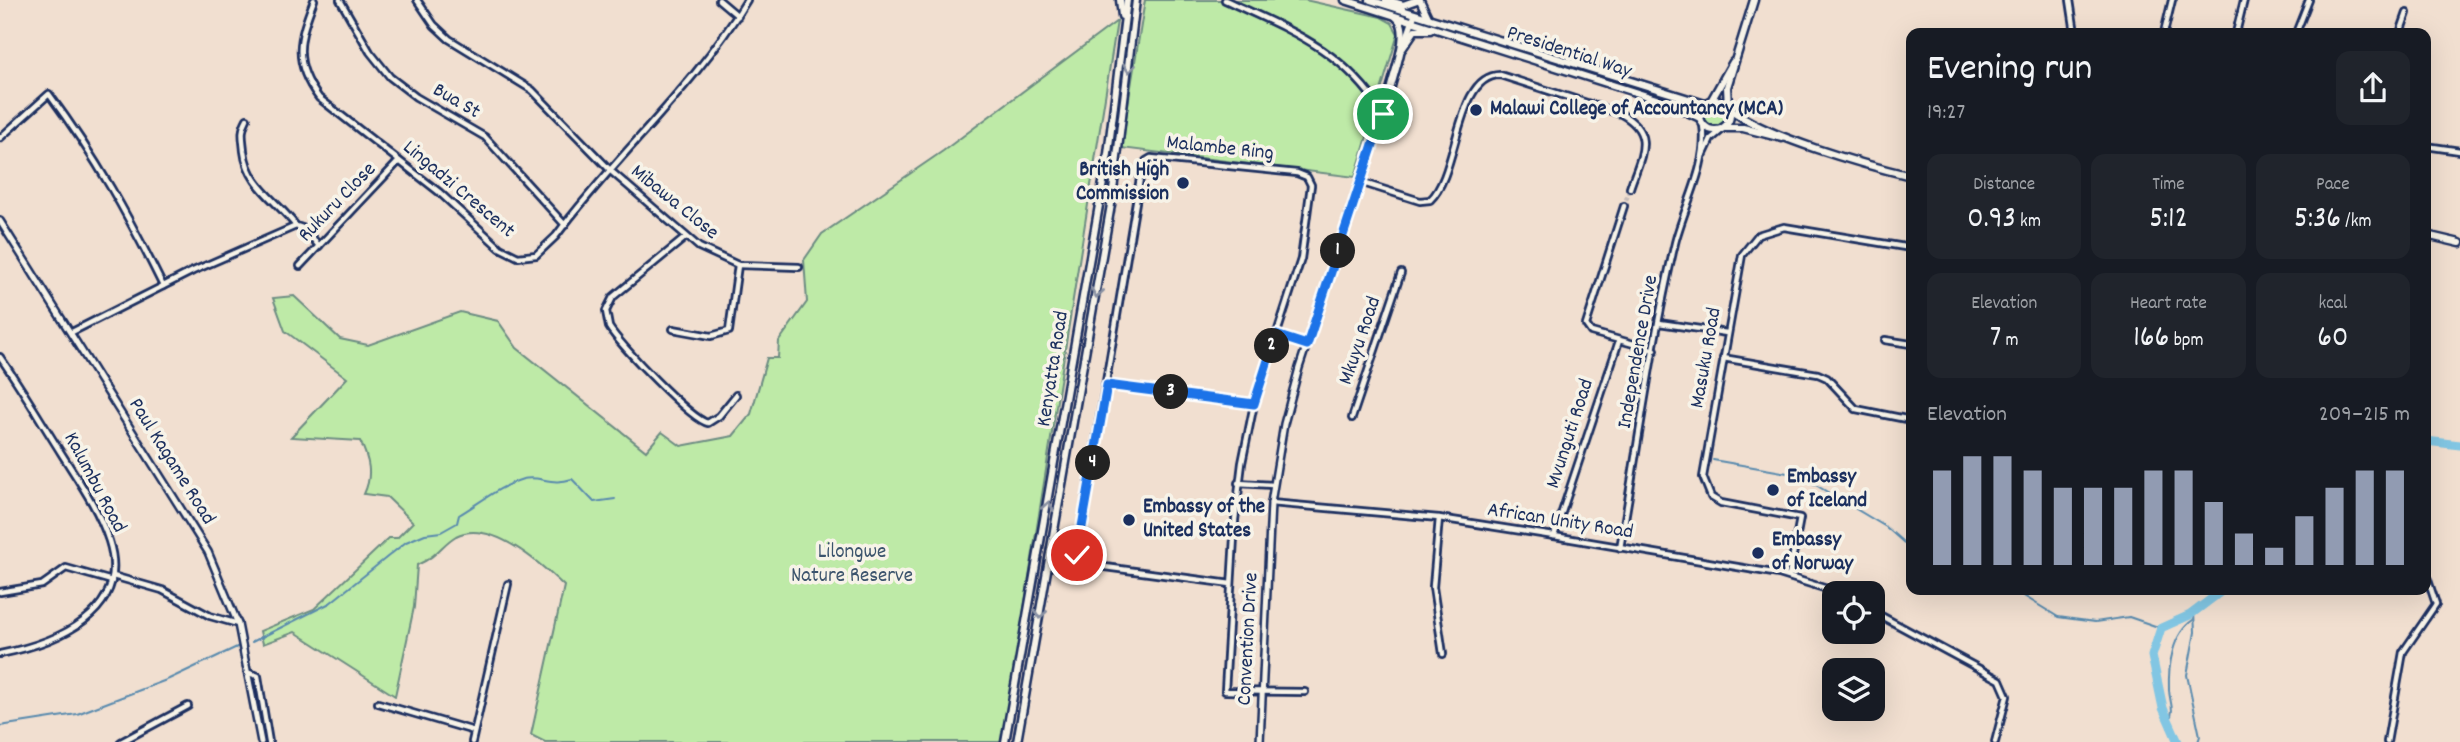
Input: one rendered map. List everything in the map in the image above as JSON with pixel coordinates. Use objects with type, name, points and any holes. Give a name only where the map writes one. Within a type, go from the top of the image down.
[{"type":"main road","points":[[1120,0],[1123,32]]},
{"type":"main road","name":"Kenyatta Road","points":[[1005,742],[1108,154],[1127,0]]},
{"type":"main road","name":"Kenyatta Road","points":[[1017,742],[1112,200],[1136,0]]},
{"type":"main road","points":[[1133,23],[1141,0]]},
{"type":"main road","name":"Presidential Way","points":[[1345,0],[1390,14],[1428,18],[1708,103]]},
{"type":"main road","name":"Presidential Way","points":[[1370,0],[1486,45],[1666,102],[1702,121]]},
{"type":"main road","points":[[1386,0],[1403,5],[1418,0],[1428,18]]},
{"type":"main road","points":[[1723,129],[1730,120],[1726,94],[1754,0]]},
{"type":"main road","points":[[1388,100],[1405,33],[1401,20],[1390,14]]},
{"type":"main road","points":[[1402,50],[1412,32],[1422,28],[1486,45]]},
{"type":"main road","points":[[1737,54],[1708,103],[1702,121],[1712,130],[1743,128],[1801,142]]},
{"type":"main road","points":[[1708,103],[1718,100],[1756,125],[1906,174]]},
{"type":"main road","points":[[2431,236],[2460,243]]},
{"type":"street","name":"Lingadzi Crescent","points":[[314,0],[300,43],[304,77],[332,110],[439,192],[500,248],[517,257],[536,255],[544,249],[612,172],[738,16],[747,0]]},
{"type":"street","name":"Bua St","points":[[340,0],[370,52],[390,77],[416,97],[485,137],[565,225]]},
{"type":"street","name":"Mibawa Close","points":[[417,0],[434,25],[449,38],[532,90],[612,172],[686,237],[709,253],[738,265],[799,267]]},
{"type":"street","points":[[719,0],[738,16]]},
{"type":"street","points":[[1225,0],[1321,46],[1370,92],[1383,114]]},
{"type":"street","points":[[2070,0],[2074,28]]},
{"type":"street","points":[[2165,28],[2172,0]]},
{"type":"street","points":[[2237,28],[2244,0]]},
{"type":"street","points":[[2298,28],[2309,0]]},
{"type":"street","points":[[2402,28],[2407,13]]},
{"type":"street","name":"Convention Drive","points":[[1260,742],[1271,503],[1284,424],[1413,17]]},
{"type":"street","points":[[1360,182],[1420,201],[1430,200],[1446,176],[1473,89],[1485,78],[1500,75],[1621,114],[1636,124],[1644,143],[1630,188]]},
{"type":"street","points":[[0,138],[49,94],[93,153],[130,218],[163,286]]},
{"type":"street","points":[[247,119],[241,132],[246,165],[270,200],[296,226],[304,229],[319,246]]},
{"type":"street","name":"Independence Drive","points":[[1620,548],[1676,240],[1704,139],[1702,121]]},
{"type":"street","name":"Independence Drive","points":[[1699,164],[1709,143],[1723,129]]},
{"type":"street","points":[[2431,147],[2460,151]]},
{"type":"street","name":"Malambe Ring","points":[[1231,584],[1090,565],[1078,559],[1142,167],[1151,158],[1297,173],[1309,180],[1301,259],[1254,404],[1238,483],[1225,691],[1262,693]]},
{"type":"street","name":"Rukuru Close","points":[[300,266],[399,161]]},
{"type":"street","points":[[1624,206],[1586,324],[1591,332],[1655,351]]},
{"type":"street","name":"Paul Kagame Road","points":[[0,221],[208,552],[238,624],[261,742]]},
{"type":"street","points":[[72,332],[163,286],[296,226]]},
{"type":"street","name":"Masuku Road","points":[[1789,576],[1800,518],[1721,503],[1711,497],[1704,485],[1742,255],[1751,241],[1766,231],[1796,228],[1906,247]]},
{"type":"street","points":[[686,237],[613,297],[606,311],[608,327],[686,410],[703,422],[713,421],[736,395]]},
{"type":"street","points":[[673,329],[711,336],[727,333],[733,322],[738,265]]},
{"type":"street","name":"Mkuyu Road","points":[[1352,418],[1401,273]]},
{"type":"street","points":[[1659,323],[1728,333]]},
{"type":"street","points":[[1276,335],[1307,345]]},
{"type":"street","points":[[1885,340],[1906,343]]},
{"type":"street","name":"Mvunguti Road","points":[[1554,536],[1619,341]]},
{"type":"street","name":"Kalumbu Road","points":[[0,358],[94,508],[111,547],[112,579]]},
{"type":"street","points":[[1723,358],[1818,374],[1827,378],[1856,409],[1906,419]]},
{"type":"street","points":[[1107,385],[1254,404]]},
{"type":"street","points":[[1238,483],[1273,485]]},
{"type":"street","name":"African Unity Road","points":[[1271,503],[1439,519],[1554,536],[1789,576],[1822,587]]},
{"type":"street","points":[[1439,519],[1433,587],[1443,654]]},
{"type":"street","points":[[0,592],[42,585],[66,568],[162,590],[210,616],[238,624]]},
{"type":"street","points":[[0,654],[54,639],[72,629],[95,610],[112,579]]},
{"type":"street","points":[[471,742],[508,584]]},
{"type":"street","points":[[2387,742],[2403,652],[2436,604],[2431,589]]},
{"type":"street","points":[[1885,618],[2000,680],[2007,696],[1995,742]]},
{"type":"street","points":[[249,673],[258,676],[269,742]]},
{"type":"street","points":[[1262,693],[1305,692]]},
{"type":"street","points":[[378,703],[474,731]]},
{"type":"street","points":[[121,742],[188,706]]},
{"type":"green space","points":[[1145,0],[1305,0],[1381,17],[1392,23],[1398,34],[1355,177],[1121,148]]},
{"type":"green space","name":"Lilongwe Nature Reserve","points":[[1117,21],[1003,742],[545,742],[531,735],[564,586],[515,546],[485,533],[470,532],[456,536],[430,558],[417,565],[414,607],[395,696],[295,632],[263,644],[260,631],[314,609],[389,538],[397,538],[413,522],[387,497],[364,494],[369,467],[360,441],[291,437],[347,378],[285,331],[273,298],[294,296],[340,339],[368,345],[460,312],[498,321],[517,348],[646,451],[662,432],[681,446],[733,436],[751,414],[767,358],[778,358],[779,341],[807,302],[804,260],[822,234],[943,151]]},
{"type":"green space","points":[[1715,104],[1723,107],[1726,115],[1723,123],[1715,126],[1707,123],[1704,115],[1707,107]]},
{"type":"waterway","points":[[2431,442],[2460,445]]},
{"type":"waterway","points":[[1713,460],[1799,475],[1886,527],[1906,545]]},
{"type":"waterway","points":[[252,642],[330,603],[406,542],[425,534],[441,532],[457,523],[459,515],[515,482],[529,478],[558,481],[572,479],[594,502],[615,499]]},
{"type":"waterway","points":[[2022,595],[2058,617],[2095,622],[2129,617],[2161,628]]},
{"type":"waterway","points":[[2178,742],[2163,708],[2152,656],[2161,628],[2190,615],[2216,595]]},
{"type":"waterway","points":[[2194,612],[2195,632],[2187,675],[2200,736],[2198,742]]},
{"type":"waterway","points":[[2169,722],[2172,710],[2169,671],[2173,651],[2180,633],[2193,620]]},
{"type":"waterway","points":[[0,726],[77,714],[169,679],[237,647]]},
{"type":"tunnel","points":[[1624,206],[1630,188]]},
{"type":"place","name":"Malawi College of Accountancy (MCA)","points":[[1476,110]]},
{"type":"place","name":"British High Commission","points":[[1183,183]]},
{"type":"place","name":"Embassy of Iceland","points":[[1773,490]]},
{"type":"place","name":"Embassy of the United States","points":[[1129,520]]},
{"type":"place","name":"Embassy of Norway","points":[[1758,553]]},
{"type":"route","points":[[1077,555],[1107,385],[1254,404],[1276,335],[1307,345],[1383,114]]}]
